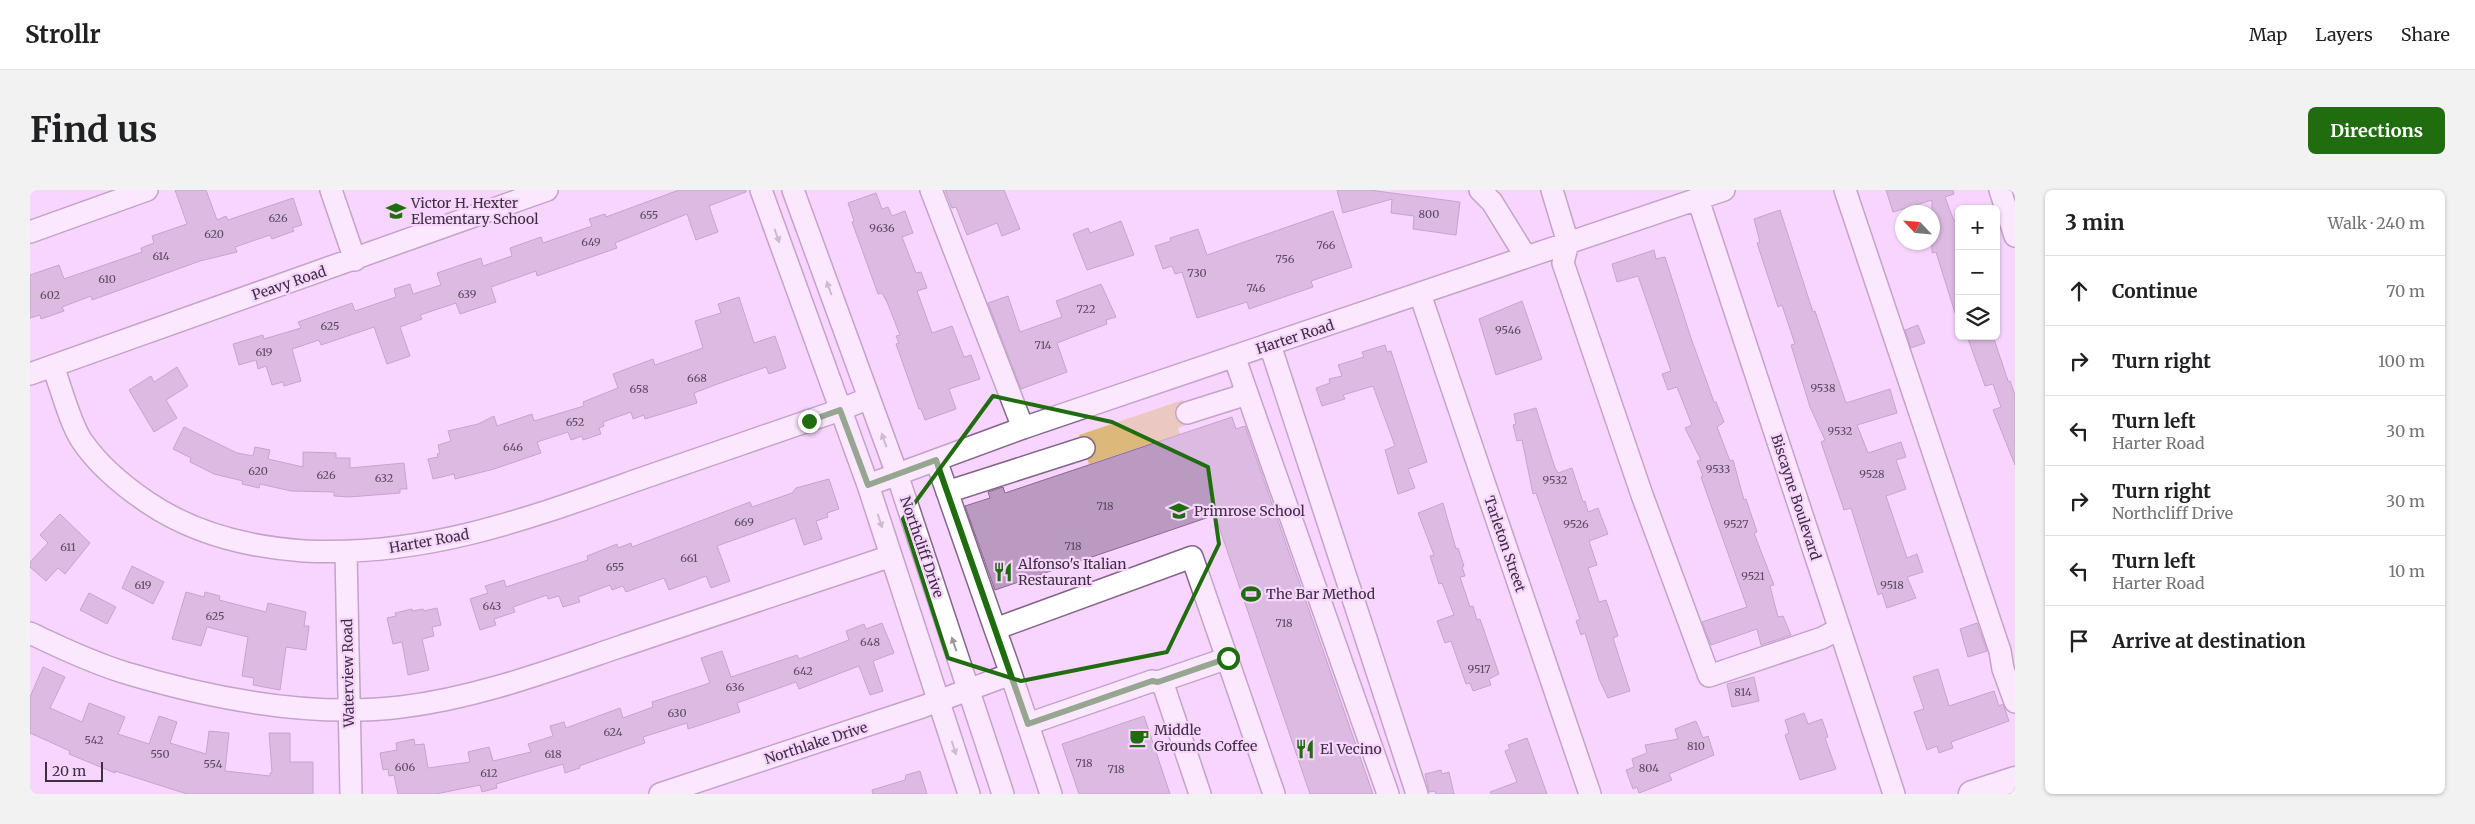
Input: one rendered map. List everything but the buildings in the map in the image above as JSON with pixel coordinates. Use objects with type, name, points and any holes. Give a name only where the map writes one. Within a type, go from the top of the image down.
[{"type":"main road","points":[[1972,794],[2015,780]]},
{"type":"street","points":[[30,232],[147,190]]},
{"type":"street","points":[[331,190],[355,260]]},
{"type":"street","name":"Peavy Road","points":[[30,374],[355,260],[547,190]]},
{"type":"street","points":[[761,190],[868,485],[969,794]]},
{"type":"street","name":"Northcliff Drive","points":[[793,190],[896,474],[970,690],[1003,794]]},
{"type":"street","points":[[932,190],[1023,428]]},
{"type":"street","points":[[1480,190],[1492,202],[1526,257]]},
{"type":"street","points":[[1552,190],[1568,243],[1563,263],[1642,495],[1709,676],[1822,638],[1839,628]]},
{"type":"street","name":"Harter Road","points":[[868,485],[1023,428],[1234,356],[1270,346],[1724,190]]},
{"type":"street","points":[[1845,190],[2000,651],[2003,669],[2015,702]]},
{"type":"street","points":[[2000,190],[2015,236]]},
{"type":"street","name":"Biscayne Boulevard","points":[[1698,199],[1894,794]]},
{"type":"street","name":"Tarleton Street","points":[[1420,294],[1590,794]]},
{"type":"street","points":[[1270,346],[1417,794]]},
{"type":"street","points":[[1234,356],[1388,794]]},
{"type":"street","name":"Harter Road","points":[[53,366],[80,439],[103,468],[134,493],[162,512],[191,527],[232,541],[273,549],[346,553],[406,547],[450,539],[513,523],[840,410],[869,398]]},
{"type":"street","points":[[1188,413],[1247,394]]},
{"type":"street","points":[[947,492],[1084,448]]},
{"type":"street","points":[[936,460],[1051,794]]},
{"type":"street","name":"Waterview Road","points":[[346,553],[350,794]]},
{"type":"street","points":[[30,633],[124,673],[221,698],[285,706],[349,710],[401,707],[462,696],[572,663],[892,556]]},
{"type":"street","points":[[995,629],[1192,557],[1274,794]]},
{"type":"street","points":[[1028,724],[1152,681],[1158,682],[1228,658]]},
{"type":"street","name":"Northlake Drive","points":[[660,794],[939,702],[1011,674]]},
{"type":"street","points":[[1158,682],[1164,687],[1200,794]]},
{"type":"highlighted area","points":[[993,396],[1112,422],[1208,467],[1219,544],[1167,652],[1021,681],[948,658],[903,519]]},
{"type":"shaded area","points":[[1183,400],[1191,423],[1178,428],[1180,434],[1089,464],[1079,435]]},
{"type":"place","name":"Victor H. Hexter Elementary School","points":[[396,211]]},
{"type":"place","name":"Primrose School","points":[[1179,511]]},
{"type":"place","name":"Alfonso's Italian Restaurant","points":[[1003,572]]},
{"type":"place","name":"The Bar Method","points":[[1251,594]]},
{"type":"place","name":"Middle Grounds Coffee","points":[[1139,738]]},
{"type":"place","name":"El Vecino","points":[[1305,749]]},
{"type":"route","points":[[809,421],[840,410],[868,485],[936,460],[1028,724],[1152,681],[1158,682],[1228,658]]}]
